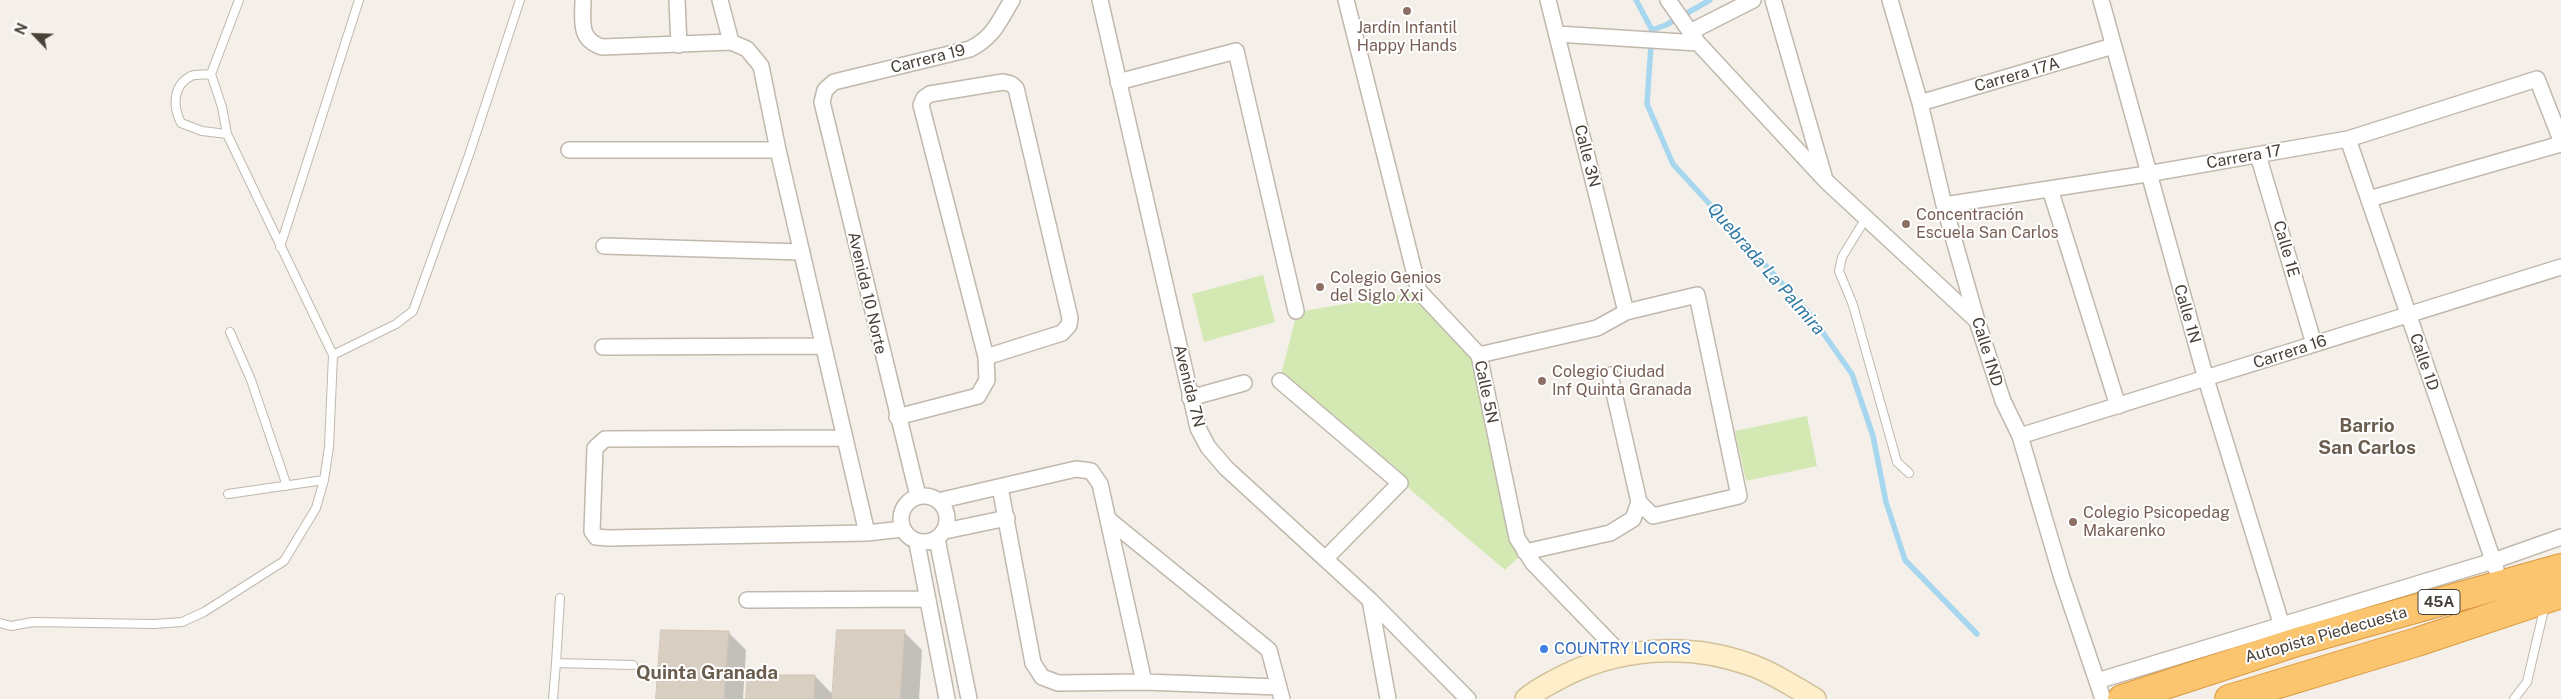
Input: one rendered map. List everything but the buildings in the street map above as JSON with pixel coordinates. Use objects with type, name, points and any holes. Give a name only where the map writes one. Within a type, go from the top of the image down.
[{"type":"highway","name":"Autopista Piedecuesta","points":[[2122,699],[2297,642],[2497,572],[2561,568]]},
{"type":"highway","name":"Autopista Piedecuesta","points":[[2232,699],[2554,597]]},
{"type":"street","points":[[583,0],[584,33],[591,44],[602,47],[731,42],[747,49],[761,66],[778,150],[867,533]]},
{"type":"street","points":[[677,0],[679,45]]},
{"type":"street","points":[[720,0],[731,42]]},
{"type":"street","name":"Carrera 19","points":[[825,90],[834,82],[970,49],[984,42],[990,35],[1012,0]]},
{"type":"street","name":"Avenida 7N","points":[[1100,0],[1190,398],[1198,428],[1208,447],[1226,468],[1370,600],[1468,699]]},
{"type":"street","name":"Calle 5N","points":[[1346,0],[1419,291],[1479,355],[1517,538],[1525,552],[1621,654]]},
{"type":"street","name":"Calle 3N","points":[[1548,0],[1626,312]]},
{"type":"street","points":[[1668,0],[1691,33],[1826,181],[1977,321]]},
{"type":"street","points":[[1557,34],[1663,40],[1691,33],[1753,0]]},
{"type":"street","points":[[1773,0],[1826,181]]},
{"type":"street","name":"Calle 1N","points":[[2101,0],[2147,174],[2206,379],[2282,626]]},
{"type":"street","name":"Calle 1ND","points":[[1893,1],[1944,205],[1977,321],[2003,401],[2020,436],[2062,578],[2103,699]]},
{"type":"street","name":"Carrera 17A","points":[[1920,103],[2113,46]]},
{"type":"street","points":[[1118,82],[1236,51],[1296,311]]},
{"type":"street","name":"Carrera 17","points":[[1944,205],[2147,174],[2348,138],[2537,79],[2561,140]]},
{"type":"street","points":[[897,417],[978,396],[987,380],[986,357],[921,105],[924,98],[930,94],[1003,82],[1011,84],[1016,88],[1070,318],[1069,325],[1062,333],[986,357]]},
{"type":"street","name":"Avenida 10 Norte","points":[[825,90],[822,102],[897,417],[918,496]]},
{"type":"street","name":"Calle 1D","points":[[2348,138],[2497,572]]},
{"type":"street","points":[[2369,199],[2561,144]]},
{"type":"street","points":[[569,150],[778,150]]},
{"type":"street","name":"Calle 1E","points":[[2258,155],[2314,344]]},
{"type":"street","points":[[2050,189],[2118,406]]},
{"type":"street","points":[[604,246],[802,252]]},
{"type":"street","name":"Carrera 16","points":[[2020,436],[2561,267]]},
{"type":"street","points":[[1479,355],[1597,328],[1626,312],[1697,295],[1739,496],[1653,516],[1639,502],[1610,374]]},
{"type":"street","points":[[603,347],[823,346]]},
{"type":"street","points":[[1280,380],[1400,483],[1326,558]]},
{"type":"street","points":[[1190,398],[1244,383]]},
{"type":"street","points":[[845,438],[605,438],[595,448],[592,530],[596,537],[608,538],[867,533],[902,529]]},
{"type":"street","points":[[938,501],[1076,469],[1091,471],[1100,484],[1144,682]]},
{"type":"street","points":[[1000,487],[1033,663],[1042,677],[1058,683],[1144,682],[1280,693],[1269,650],[1108,519]]},
{"type":"street","points":[[969,699],[941,535],[946,515],[938,501],[929,496],[918,496],[908,501],[902,509],[900,519],[902,529],[908,538],[917,543],[928,543],[941,535],[1007,518]]},
{"type":"street","points":[[1525,552],[1610,533],[1632,519],[1639,502]]},
{"type":"street","points":[[2097,681],[2282,626],[2497,572],[2561,537]]},
{"type":"street","points":[[917,543],[947,699]]},
{"type":"street","points":[[747,600],[928,598]]},
{"type":"street","points":[[1370,600],[1388,699]]},
{"type":"street","points":[[1526,699],[1533,692],[1579,667],[1621,654],[1655,650],[1721,655],[1765,670],[1815,699]]},
{"type":"lane","points":[[0,623],[11,626],[33,622],[154,624],[182,622],[204,612],[284,561],[316,508],[324,480],[329,447],[333,355],[227,134],[222,107],[212,74],[239,0]]},
{"type":"lane","points":[[280,247],[359,0]]},
{"type":"lane","points":[[333,355],[396,324],[413,311],[469,155],[520,0]]},
{"type":"lane","points":[[212,74],[191,76],[180,87],[175,96],[175,111],[181,123],[202,131],[227,134]]},
{"type":"lane","points":[[1866,218],[1842,257],[1839,271],[1853,305],[1897,462],[1910,473]]},
{"type":"lane","points":[[230,332],[251,380],[287,486]]},
{"type":"lane","points":[[228,494],[324,480]]},
{"type":"lane","points":[[2514,699],[2527,682],[2554,597]]},
{"type":"lane","points":[[553,699],[560,598]]},
{"type":"lane","points":[[556,663],[633,665]]},
{"type":"green space","points":[[1263,275],[1275,322],[1204,342],[1192,294]]},
{"type":"green space","points":[[1418,292],[1477,355],[1523,553],[1505,570],[1280,379],[1297,312]]},
{"type":"green space","points":[[1807,416],[1817,466],[1746,481],[1735,431]]},
{"type":"waterway","name":"Quebrada La Palmira","points":[[1636,0],[1652,30],[1647,104],[1673,164],[1809,313],[1852,374],[1873,436],[1886,502],[1905,560],[1977,634]]},
{"type":"waterway","points":[[1652,30],[1666,25],[1710,0]]},
{"type":"place","name":"Jardín Infantil Happy Hands","points":[[1407,11]]},
{"type":"place","name":"Concentración Escuela San Carlos","points":[[1906,224]]},
{"type":"place","name":"Colegio Genios del Siglo Xxi","points":[[1320,287]]},
{"type":"place","name":"Colegio Ciudad Inf Quinta Granada","points":[[1542,381]]},
{"type":"place","name":"Colegio Psicopedag Makarenko","points":[[2073,522]]},
{"type":"place","name":"COUNTRY LICORS","points":[[1544,649]]},
{"type":"district","name":"Barrio San Carlos","points":[[2367,437]]},
{"type":"district","name":"Quinta Granada","points":[[707,673]]}]
